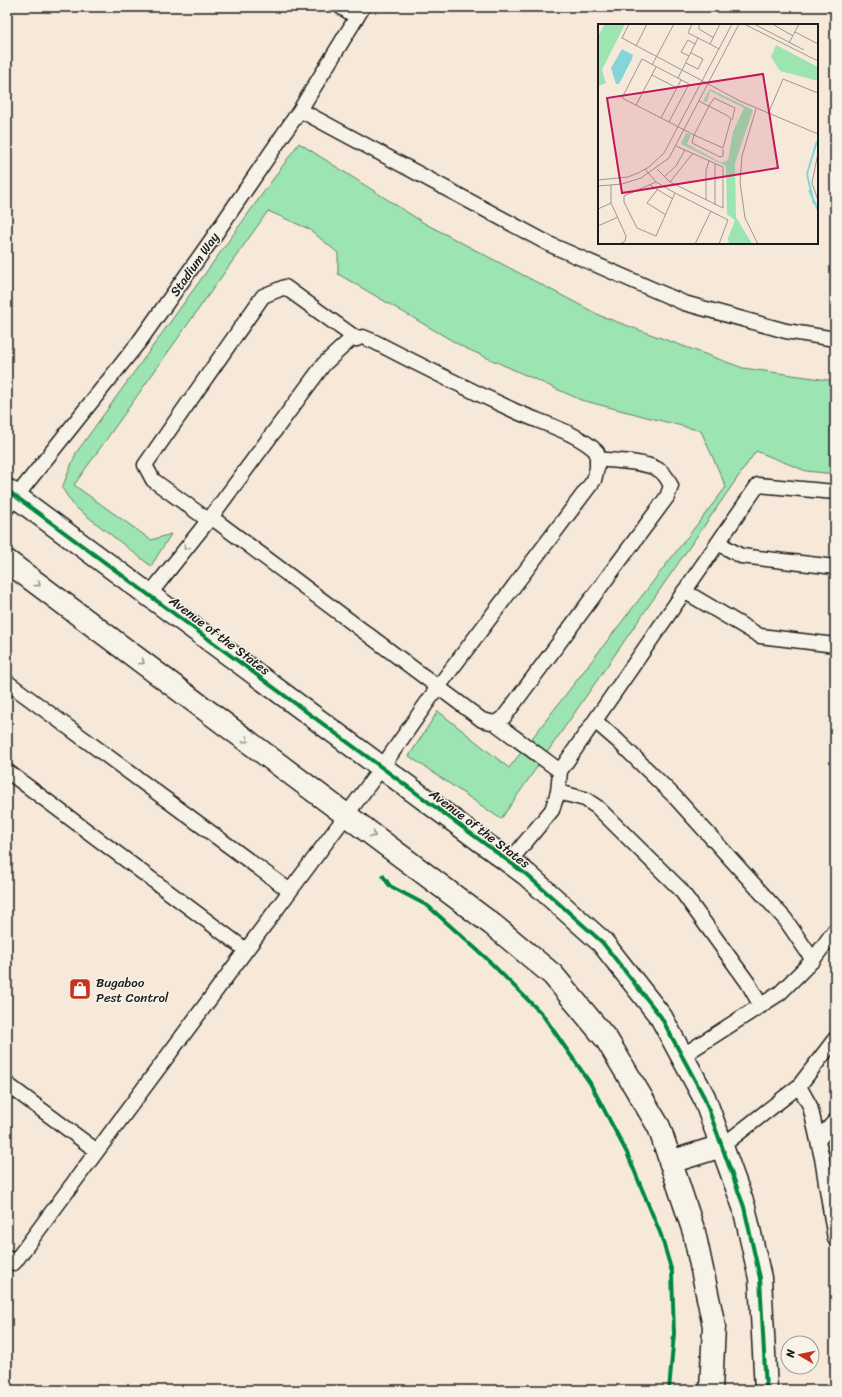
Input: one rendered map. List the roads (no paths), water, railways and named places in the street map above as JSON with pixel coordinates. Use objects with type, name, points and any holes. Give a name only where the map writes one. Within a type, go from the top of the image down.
[{"type":"street","name":"Avenue of the States","points":[[10,498],[149,595],[527,875],[602,942],[661,1017],[704,1097],[722,1146],[744,1207],[760,1278],[766,1390]]},
{"type":"street","points":[[7,561],[493,925],[553,975],[607,1040],[659,1127],[694,1232],[714,1326],[710,1390]]},
{"type":"street","points":[[670,1162],[722,1146]]},
{"type":"lane","points":[[341,7],[360,12]]},
{"type":"lane","name":"Stadium Way","points":[[10,498],[139,342],[210,242],[300,110],[360,12]]},
{"type":"lane","points":[[300,110],[551,245],[684,303],[786,331],[835,339]]},
{"type":"lane","points":[[357,339],[285,287],[263,296],[145,465],[153,480],[209,518],[482,720],[495,722],[560,771]]},
{"type":"lane","points":[[7,1258],[14,1263],[382,767],[438,687],[594,480],[597,468],[597,452],[590,445],[567,433],[458,385],[363,337],[350,340],[324,364],[209,518],[149,595]]},
{"type":"lane","points":[[495,722],[504,717],[666,497],[671,486],[667,477],[657,469],[642,464],[597,459]]},
{"type":"lane","points":[[509,862],[552,810],[558,792],[560,771],[758,485],[835,492]]},
{"type":"lane","points":[[718,543],[741,556],[835,567]]},
{"type":"lane","points":[[684,591],[760,636],[835,645]]},
{"type":"lane","points":[[7,682],[290,891]]},
{"type":"lane","points":[[595,721],[618,741],[674,796],[785,919],[813,960]]},
{"type":"lane","points":[[7,771],[246,950]]},
{"type":"lane","points":[[558,792],[585,799],[597,807],[680,889],[748,983],[761,1006]]},
{"type":"lane","points":[[682,1056],[780,994],[813,960],[835,930]]},
{"type":"lane","points":[[722,1146],[799,1086],[835,1039]]},
{"type":"lane","points":[[7,1084],[97,1151]]},
{"type":"lane","points":[[799,1086],[810,1106],[822,1158],[835,1239]]},
{"type":"lane","points":[[818,1140],[835,1121]]},
{"type":"place","name":"Bugaboo Pest Control","points":[[80,989]]}]
